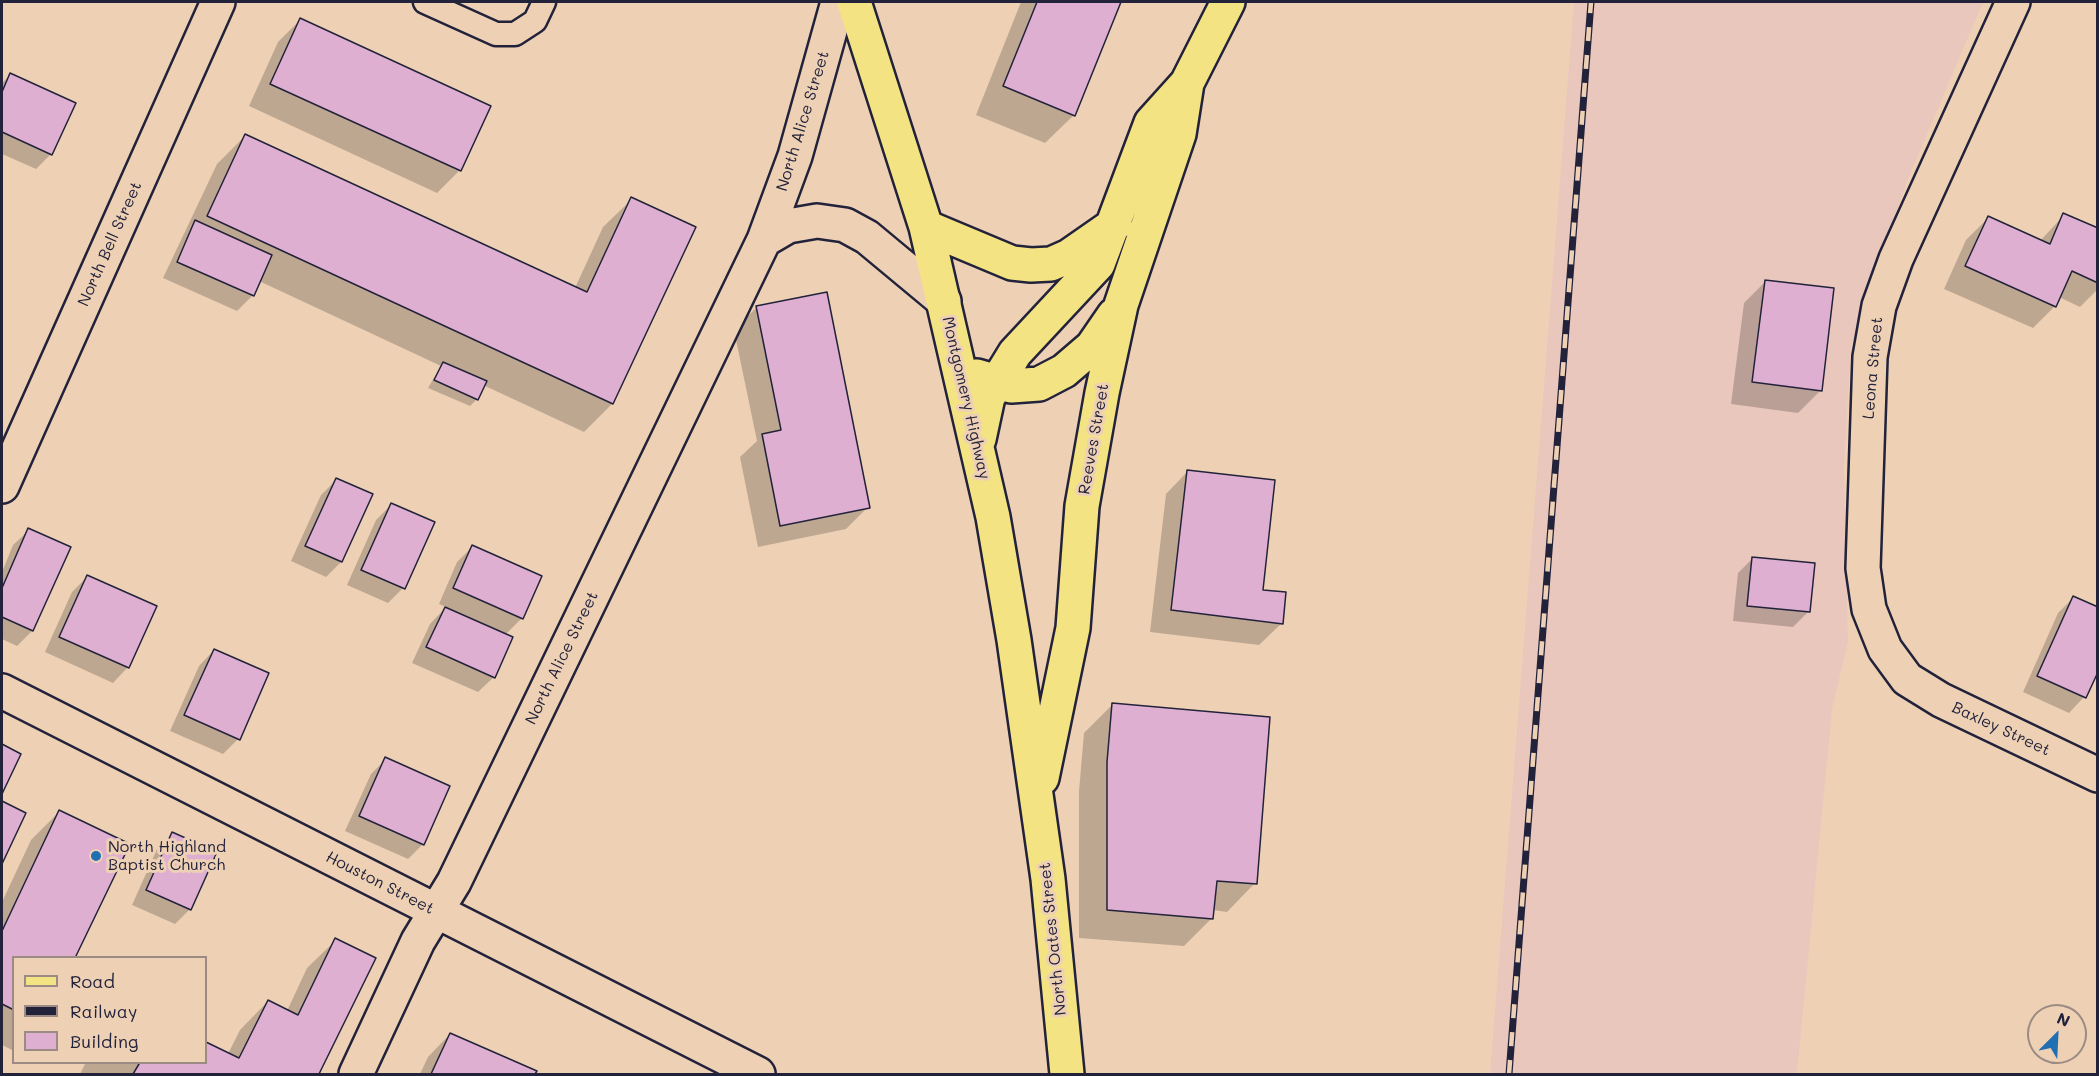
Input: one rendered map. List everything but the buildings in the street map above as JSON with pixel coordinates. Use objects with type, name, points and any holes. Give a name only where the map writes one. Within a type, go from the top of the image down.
[{"type":"main road","name":"Montgomery Highway","points":[[854,2],[926,227],[956,353],[993,517],[1014,640],[1037,803]]},
{"type":"main road","name":"Reeves Street","points":[[977,450],[982,419],[996,382],[1015,353],[1098,264],[1115,224],[1151,123],[1187,82],[1228,2]]},
{"type":"main road","name":"Reeves Street","points":[[1037,803],[1073,628],[1082,506],[1101,393],[1121,304],[1179,134],[1187,82]]},
{"type":"main road","points":[[926,227],[1012,264],[1031,265],[1051,264],[1069,256],[1115,224]]},
{"type":"main road","points":[[956,353],[967,369],[983,380],[1011,386],[1039,384],[1064,371],[1092,347],[1121,304]]},
{"type":"main road","name":"North Oates Street","points":[[1037,803],[1048,879],[1066,1074]]},
{"type":"street","name":"North Bell Street","points":[[2,486],[218,2]]},
{"type":"street","name":"North Alice Street","points":[[356,1074],[418,941],[460,871],[764,240],[795,156],[838,2]]},
{"type":"street","name":"Leona Street","points":[[1907,679],[1885,649],[1869,609],[1863,567],[1870,357],[1879,306],[1896,259],[2013,2]]},
{"type":"street","points":[[764,240],[788,226],[817,221],[845,225],[867,237],[944,301]]},
{"type":"street","name":"Baxley Street","points":[[1907,679],[1941,700],[2097,775]]},
{"type":"street","name":"Houston Street","points":[[2,691],[758,1074]]},
{"type":"lane","points":[[425,2],[496,34],[515,34],[535,21],[544,2]]},
{"type":"shaded area","points":[[1574,2],[1983,2],[1906,184],[1851,346],[1844,468],[1848,642],[1832,709],[1797,1074],[1490,1074]]},
{"type":"railway","points":[[1509,1074],[1591,2]]},
{"type":"place","name":"North Highland Baptist Church","points":[[96,856]]}]
